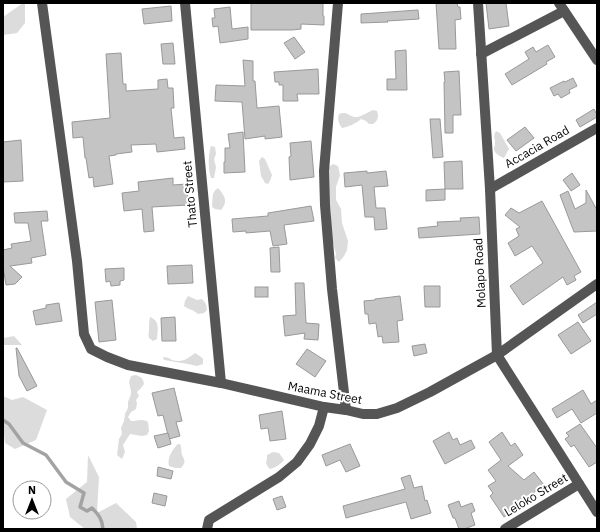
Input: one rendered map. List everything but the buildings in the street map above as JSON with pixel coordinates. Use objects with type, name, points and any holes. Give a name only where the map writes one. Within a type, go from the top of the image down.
[{"type":"street","name":"Maama Street","points":[[42,3],[77,261],[84,334],[91,349],[128,365],[220,383],[324,407],[363,414],[377,414],[397,408],[430,392],[497,355],[597,284]]},
{"type":"street","name":"Thato Street","points":[[185,3],[220,383]]},
{"type":"street","points":[[338,3],[324,171],[325,205],[332,289],[346,410]]},
{"type":"street","name":"Molapo Road","points":[[478,3],[490,189],[497,355]]},
{"type":"street","points":[[481,54],[562,7],[597,60]]},
{"type":"street","name":"Accacia Road","points":[[490,189],[597,128]]},
{"type":"street","points":[[497,355],[597,512]]},
{"type":"street","points":[[208,524],[279,477],[297,462],[310,444],[319,426],[324,407]]},
{"type":"street","name":"Leloko Street","points":[[505,529],[580,484]]},
{"type":"shaded area","points":[[25,3],[25,23],[17,33],[3,35],[3,17]]},
{"type":"shaded area","points":[[373,110],[377,111],[378,117],[373,124],[369,124],[361,119],[352,125],[342,128],[339,123],[339,114],[346,113],[356,117]]},
{"type":"shaded area","points":[[496,131],[500,133],[509,149],[504,158],[494,151],[494,135]]},
{"type":"shaded area","points":[[211,146],[215,147],[216,154],[214,159],[216,167],[214,178],[211,178],[209,166]]},
{"type":"shaded area","points":[[262,157],[265,159],[272,175],[268,184],[265,183],[261,176],[259,161]]},
{"type":"shaded area","points":[[333,164],[338,166],[340,175],[336,187],[336,200],[341,209],[342,223],[348,241],[347,250],[339,262],[335,258],[336,254],[331,235],[329,167]]},
{"type":"shaded area","points":[[218,188],[225,198],[225,204],[221,210],[212,207],[213,194]]},
{"type":"shaded area","points":[[188,296],[197,300],[202,299],[206,304],[207,310],[204,313],[198,314],[184,306]]},
{"type":"shaded area","points":[[150,317],[157,323],[158,326],[157,339],[153,341],[149,338]]},
{"type":"shaded area","points":[[14,336],[22,345],[3,345],[3,338]]},
{"type":"shaded area","points":[[195,353],[203,359],[203,364],[197,366],[164,360],[163,357],[176,361],[182,361]]},
{"type":"shaded area","points":[[136,375],[142,378],[144,384],[137,392],[139,396],[136,400],[136,409],[131,412],[128,417],[131,421],[142,420],[148,422],[149,431],[147,435],[142,436],[130,434],[123,445],[125,452],[122,459],[117,455],[119,439],[122,434],[121,428],[131,394],[129,382],[131,376]]},
{"type":"shaded area","points":[[3,396],[12,400],[23,397],[47,410],[36,440],[15,449],[5,443],[3,426]]},
{"type":"shaded area","points":[[178,444],[181,445],[184,464],[181,468],[175,468],[169,466],[169,457]]},
{"type":"shaded area","points":[[273,452],[279,453],[284,460],[278,466],[270,469],[266,463],[267,455]]},
{"type":"shaded area","points":[[88,455],[99,477],[97,513],[116,503],[136,522],[137,529],[85,529],[70,517],[66,499],[87,482]]},
{"type":"waterway","points":[[3,420],[9,424],[23,443],[46,455],[66,482],[84,493],[80,507],[87,511],[92,508],[100,517],[103,529]]}]
